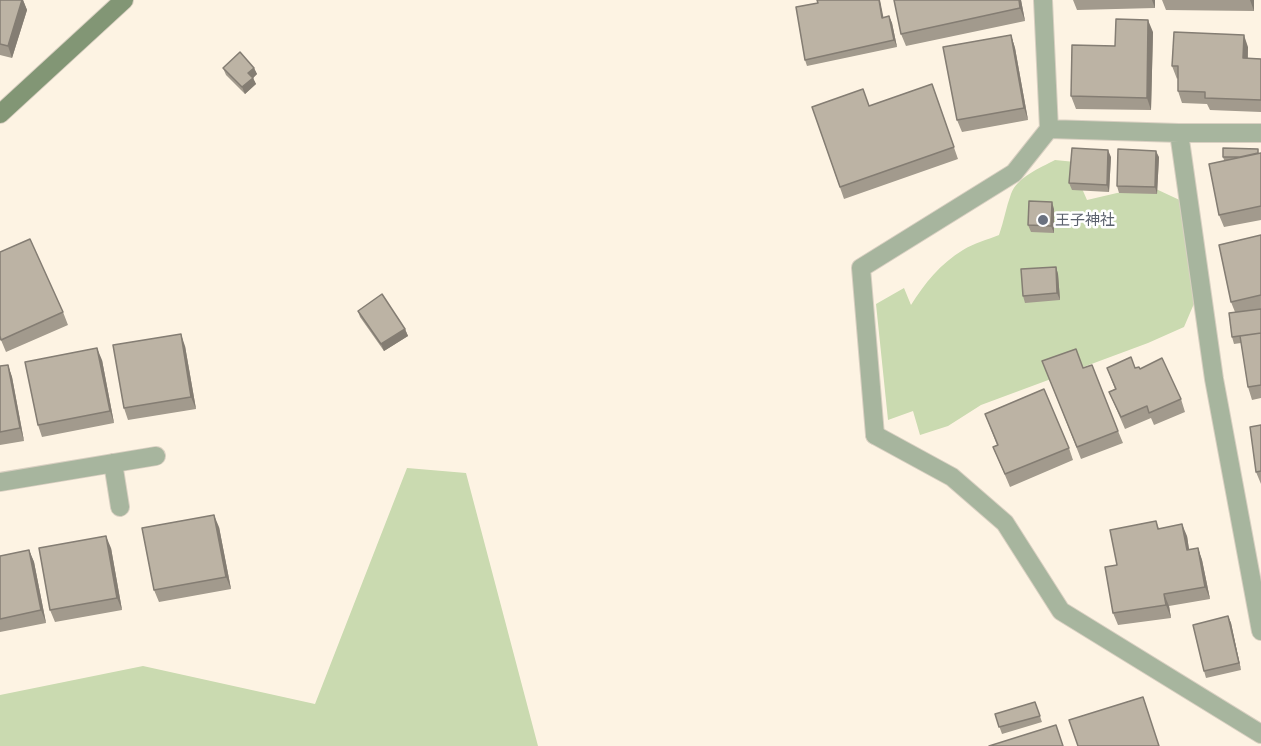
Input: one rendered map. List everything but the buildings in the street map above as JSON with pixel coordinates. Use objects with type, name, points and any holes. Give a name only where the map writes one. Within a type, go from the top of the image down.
[{"type":"street","points":[[0,114],[124,0]]},
{"type":"street","points":[[1043,0],[1049,129],[1014,172],[861,268],[875,435],[952,477],[1005,523],[1061,611],[1261,734]]},
{"type":"street","points":[[1049,129],[1261,133]]},
{"type":"street","points":[[1179,133],[1214,379],[1261,631]]},
{"type":"street","points":[[0,482],[156,456]]},
{"type":"street","points":[[113,463],[120,507]]},
{"type":"green space","points":[[1055,160],[1075,162],[1080,184],[1087,200],[1117,193],[1156,189],[1186,203],[1196,299],[1184,327],[1148,343],[981,405],[948,426],[920,435],[913,411],[888,420],[876,304],[904,288],[911,305],[927,282],[947,261],[976,243],[999,235],[1014,188],[1030,174]]},
{"type":"green space","points":[[407,468],[466,473],[538,746],[0,746],[0,695],[143,666],[315,704]]},
{"type":"place","name":"王子神社","points":[[1043,220]]}]
